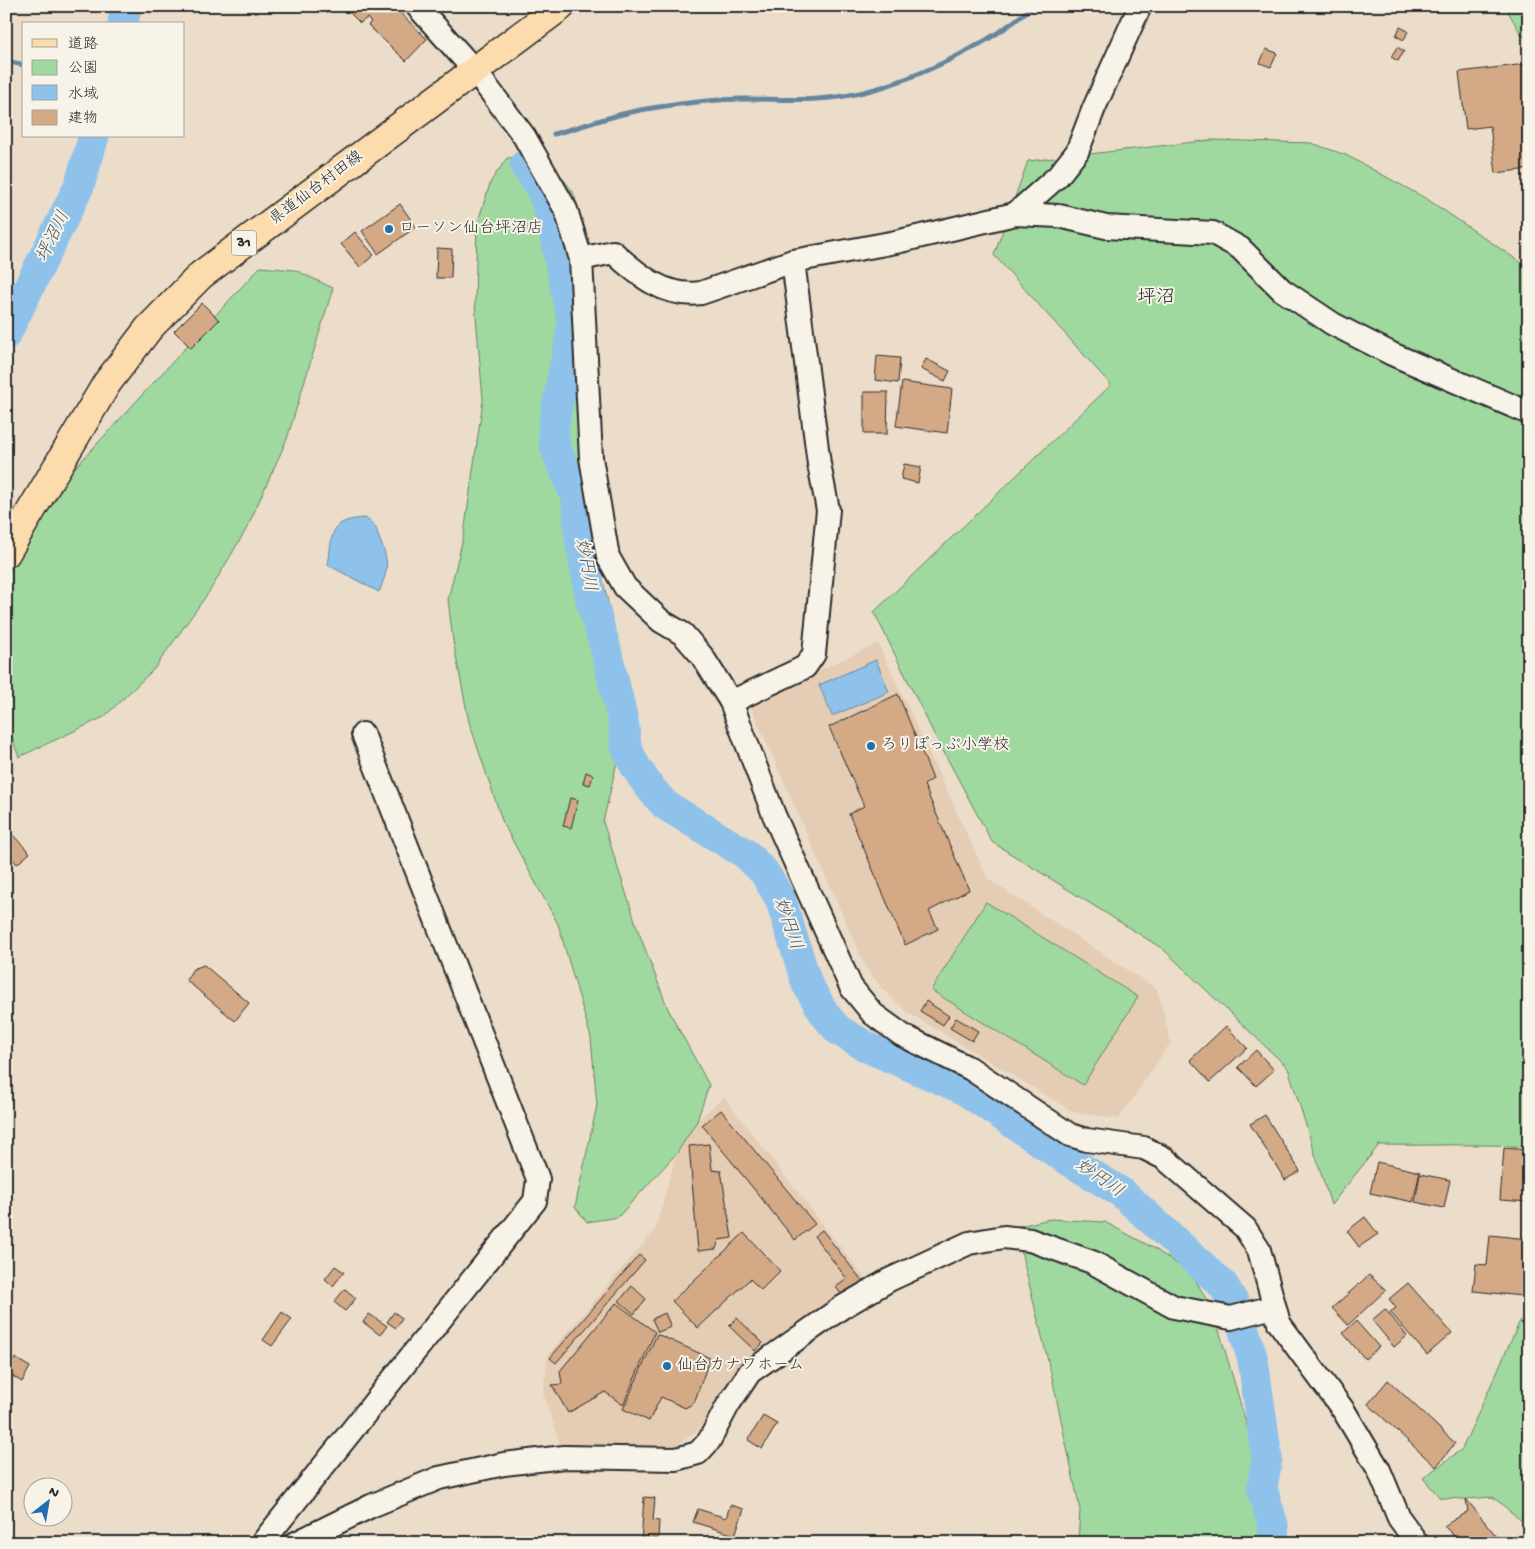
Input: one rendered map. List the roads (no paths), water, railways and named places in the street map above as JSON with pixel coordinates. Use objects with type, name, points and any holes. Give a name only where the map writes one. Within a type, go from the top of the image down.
[{"type":"main road","name":"県道仙台村田線","points":[[6,553],[107,383],[149,328],[210,268],[561,6]]},
{"type":"street","points":[[417,6],[475,71],[524,136],[554,185],[566,210],[581,259],[591,458],[608,557],[625,587],[662,621],[683,634],[702,656],[731,702],[774,815],[851,987],[874,1014],[902,1035],[971,1069],[1070,1135],[1087,1140],[1144,1148],[1164,1158],[1245,1228],[1259,1250],[1279,1323],[1344,1411],[1378,1470],[1399,1518],[1417,1543]]},
{"type":"street","points":[[1015,214],[1058,176],[1077,152],[1094,108],[1140,6]]},
{"type":"street","points":[[581,259],[613,252],[648,282],[685,295],[701,293],[793,261],[896,242],[1015,214],[1059,216],[1106,227],[1213,234],[1240,248],[1282,290],[1333,324],[1392,354],[1529,413]]},
{"type":"street","points":[[731,702],[805,667],[814,654],[828,510],[819,464],[793,261]]},
{"type":"street","points":[[262,1543],[535,1200],[538,1179],[363,734]]},
{"type":"street","points":[[296,1543],[371,1506],[439,1478],[504,1464],[564,1457],[676,1459],[698,1453],[709,1441],[728,1405],[750,1372],[841,1308],[889,1280],[969,1243],[1004,1237],[1030,1240],[1092,1262],[1174,1307],[1239,1316],[1274,1307]]},
{"type":"water","points":[[365,518],[373,523],[376,528],[386,557],[386,573],[379,592],[328,565],[334,530],[344,522]]},
{"type":"water","points":[[876,660],[889,692],[832,716],[819,685]]},
{"type":"waterway","name":"坪沼川","points":[[123,22],[126,6]]},
{"type":"waterway","points":[[554,134],[623,114],[670,105],[732,99],[824,99],[873,90],[947,61],[994,35],[1033,6]]},
{"type":"waterway","points":[[6,61],[22,65]]},
{"type":"waterway","name":"坪沼川","points":[[6,334],[79,186],[93,138]]},
{"type":"waterway","name":"妙円川","points":[[525,165],[540,186],[549,209],[573,324],[553,428],[555,447],[577,499],[580,538],[591,600],[605,646],[623,720],[626,746],[634,764],[647,784],[665,805],[746,854],[764,872],[780,898],[807,984],[826,1016],[838,1030],[869,1048],[963,1089],[1063,1157],[1122,1193],[1223,1285],[1237,1308],[1253,1360],[1267,1458],[1262,1488],[1273,1525],[1274,1543]]},
{"type":"place","name":"ローソン仙台坪沼店","points":[[389,229]]},
{"type":"place","name":"ろりぽっぷ小学校","points":[[871,746]]},
{"type":"place","name":"仙台カナワホーム","points":[[667,1366]]},
{"type":"district","name":"坪沼","points":[[1156,298]]}]
